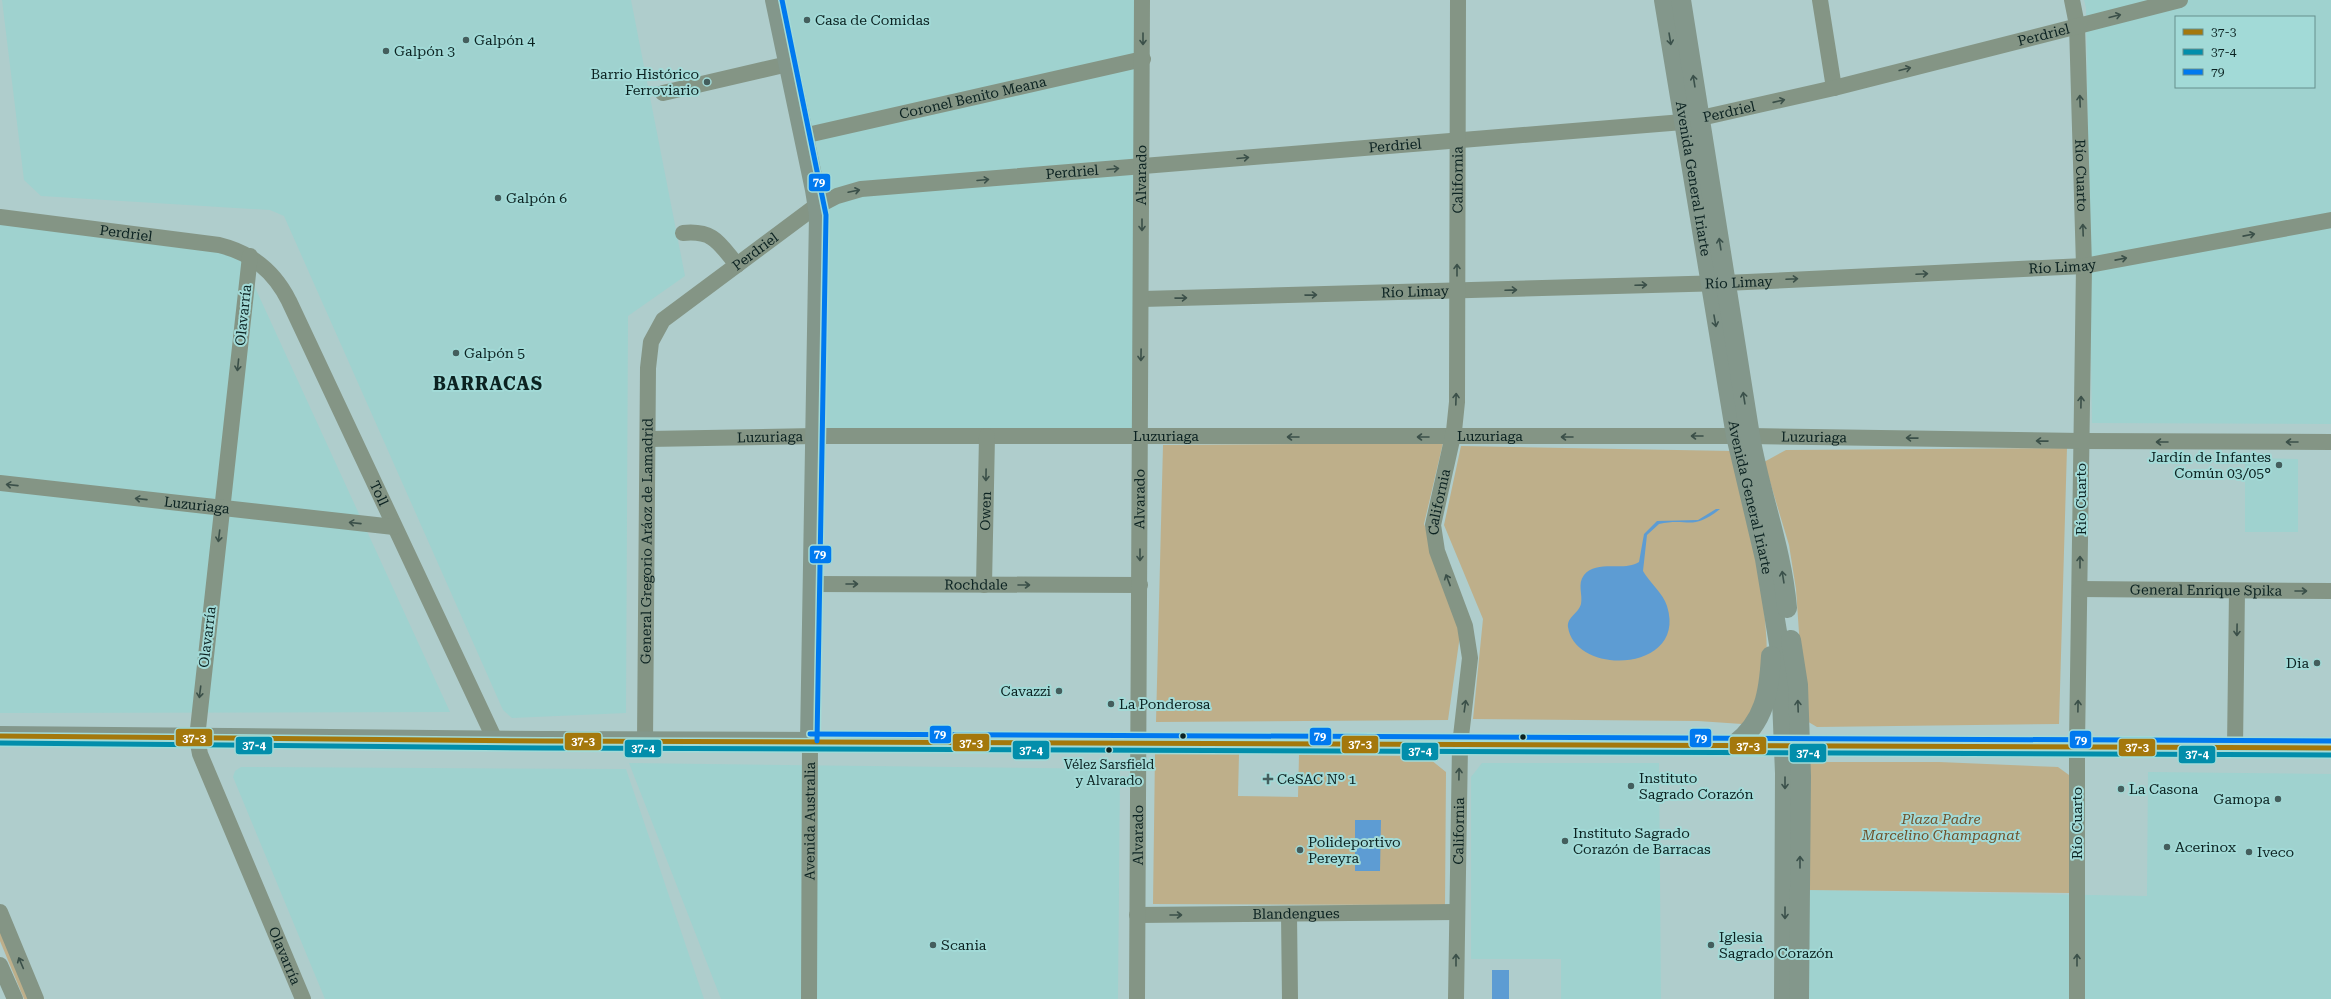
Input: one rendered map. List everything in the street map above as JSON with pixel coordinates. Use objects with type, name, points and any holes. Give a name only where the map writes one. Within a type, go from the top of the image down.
[{"type":"main road","name":"Avenida Australia","points":[[775,0],[818,205],[810,741]]},
{"type":"main road","name":"Avenida General Iriarte","points":[[1664,0],[1692,121]]},
{"type":"main road","name":"Avenida General Iriarte","points":[[1681,0],[1692,121],[1717,283],[1773,600],[1792,745],[1799,999]]},
{"type":"main road","name":"Avenida General Iriarte","points":[[1743,436],[1783,576],[1798,685],[1792,745],[1784,999]]},
{"type":"main road","points":[[1734,745],[1755,726],[1764,706],[1771,662],[1773,600]]},
{"type":"main road","points":[[0,736],[1460,745],[2077,745],[2331,748]]},
{"type":"street","name":"Alvarado","points":[[1137,999],[1137,743],[1140,585],[1142,299],[1142,0]]},
{"type":"street","name":"California","points":[[1456,999],[1456,912],[1460,745],[1470,672],[1470,649],[1466,626],[1437,551],[1433,531],[1434,515],[1452,437],[1456,402],[1458,0]]},
{"type":"street","points":[[1820,0],[1834,88]]},
{"type":"street","name":"Río Cuarto","points":[[2072,0],[2078,25],[2084,266],[2077,745],[2077,999]]},
{"type":"street","name":"Perdriel","points":[[651,342],[663,320],[818,205],[844,193],[861,189],[1142,167],[1457,139],[1692,121],[1834,88],[2180,0]]},
{"type":"street","name":"Coronel Benito Meana","points":[[803,136],[1143,59]]},
{"type":"street","points":[[663,93],[788,64]]},
{"type":"street","name":"Perdriel","points":[[0,217],[193,241],[228,247],[250,256]]},
{"type":"street","name":"Río Limay","points":[[1142,299],[1457,292],[1717,283],[2084,266],[2331,220]]},
{"type":"street","points":[[682,234],[698,232],[713,237],[737,265]]},
{"type":"street","name":"Olavarría","points":[[250,256],[197,738],[200,754],[303,999]]},
{"type":"street","name":"Toll","points":[[250,256],[270,271],[282,286],[495,740]]},
{"type":"street","name":"General Gregorio Aráoz de Lamadrid","points":[[645,741],[648,368],[651,342]]},
{"type":"street","name":"Luzuriaga","points":[[648,439],[815,436],[1141,438],[1743,436],[2081,441],[2331,442]]},
{"type":"street","name":"Owen","points":[[984,585],[987,436]]},
{"type":"street","name":"Luzuriaga","points":[[0,483],[394,527]]},
{"type":"street","name":"Rochdale","points":[[813,584],[1140,585]]},
{"type":"street","name":"General Enrique Spika","points":[[2080,589],[2331,591]]},
{"type":"street","points":[[2235,747],[2238,591]]},
{"type":"street","name":"Avenida Australia","points":[[809,999],[810,741]]},
{"type":"street","points":[[0,912],[36,999]]},
{"type":"street","name":"Blandengues","points":[[1137,915],[1456,912]]},
{"type":"street","points":[[1289,914],[1290,999]]},
{"type":"street","points":[[0,965],[15,999]]},
{"type":"shaded area","points":[[2,0],[631,0],[685,276],[628,316],[626,713],[512,718],[503,710],[284,216],[270,210],[41,196],[24,180]]},
{"type":"shaded area","points":[[776,0],[1140,0],[1140,438],[825,434],[815,185]]},
{"type":"shaded area","points":[[2084,0],[2331,0],[2331,424],[2092,423],[2086,8]]},
{"type":"shaded area","points":[[0,221],[235,244],[450,712],[0,713]]},
{"type":"shaded area","points":[[2245,458],[2298,459],[2298,532],[2245,532]]},
{"type":"shaded area","points":[[629,763],[1120,769],[1118,999],[721,999]]},
{"type":"shaded area","name":"Instituto Sagrado Corazón de Barracas","points":[[1482,763],[1659,763],[1661,999],[1561,999],[1561,959],[1471,959],[1471,777]]},
{"type":"shaded area","points":[[241,767],[626,769],[704,999],[325,999],[233,777],[235,771]]},
{"type":"shaded area","points":[[2148,772],[2331,774],[2331,999],[1808,999],[1807,890],[2147,896]]},
{"type":"green space","points":[[1443,443],[1424,524],[1462,621],[1448,720],[1156,722],[1163,445]]},
{"type":"green space","points":[[1461,446],[1732,451],[1756,556],[1764,610],[1766,637],[1766,670],[1750,720],[1742,724],[1698,721],[1473,719],[1483,619],[1444,525]]},
{"type":"green space","points":[[2067,448],[2059,724],[1817,727],[1805,720],[1796,589],[1789,545],[1764,462],[1786,450]]},
{"type":"green space","name":"Polideportivo Pereyra","points":[[1155,753],[1239,754],[1238,796],[1298,797],[1299,755],[1426,756],[1446,772],[1445,905],[1153,904]]},
{"type":"green space","name":"Plaza Padre Marcelino Champagnat","points":[[1806,762],[1939,762],[2058,767],[2069,775],[2070,893],[1807,890]]},
{"type":"green space","points":[[0,929],[29,999],[24,999],[0,941]]},
{"type":"water","points":[[1716,509],[1720,509],[1710,516],[1696,522],[1669,522],[1659,524],[1647,535],[1643,571],[1663,597],[1667,606],[1669,628],[1661,644],[1647,655],[1628,660],[1608,660],[1589,654],[1575,643],[1568,624],[1580,607],[1581,582],[1584,575],[1589,570],[1603,566],[1633,565],[1639,562],[1644,534],[1657,521],[1698,520]]},
{"type":"water","points":[[1355,820],[1381,820],[1380,871],[1355,871]]},
{"type":"water","points":[[1492,970],[1509,970],[1509,999],[1492,999]]},
{"type":"transit line","name":"79","points":[[782,0],[826,215],[817,741]]},
{"type":"transit line","name":"79","points":[[810,734],[2331,741]]},
{"type":"transit line","name":"37-3","points":[[0,736],[544,741],[2331,748]]},
{"type":"transit line","name":"37-4","points":[[0,743],[544,748],[2331,755]]},
{"type":"place","name":"Casa de Comidas","points":[[807,20]]},
{"type":"place","name":"Galpón 4","points":[[466,40]]},
{"type":"place","name":"Galpón 3","points":[[386,51]]},
{"type":"place","name":"Barrio Histórico Ferroviario","points":[[707,82]]},
{"type":"place","name":"Galpón 6","points":[[498,198]]},
{"type":"place","name":"Galpón 5","points":[[456,353]]},
{"type":"place","name":"Jardín de Infantes Común 03/05°","points":[[2279,465]]},
{"type":"place","name":"Dia","points":[[2317,663]]},
{"type":"place","name":"Cavazzi","points":[[1059,691]]},
{"type":"place","name":"La Ponderosa","points":[[1111,704]]},
{"type":"place","name":"Vélez Sarsfield y Alvarado","points":[[1109,750]]},
{"type":"place","name":"CeSAC Nº 1","points":[[1268,779]]},
{"type":"place","name":"Instituto Sagrado Corazón","points":[[1631,786]]},
{"type":"place","name":"La Casona","points":[[2121,789]]},
{"type":"place","name":"Gamopa","points":[[2278,799]]},
{"type":"place","name":"Instituto Sagrado Corazón de Barracas","points":[[1565,841]]},
{"type":"place","name":"Acerinox","points":[[2167,847]]},
{"type":"place","name":"Polideportivo Pereyra","points":[[1300,850]]},
{"type":"place","name":"Iveco","points":[[2249,852]]},
{"type":"place","name":"Scania","points":[[933,945]]},
{"type":"place","name":"Iglesia Sagrado Corazón","points":[[1711,945]]},
{"type":"district","name":"BARRACAS","points":[[488,383]]}]
